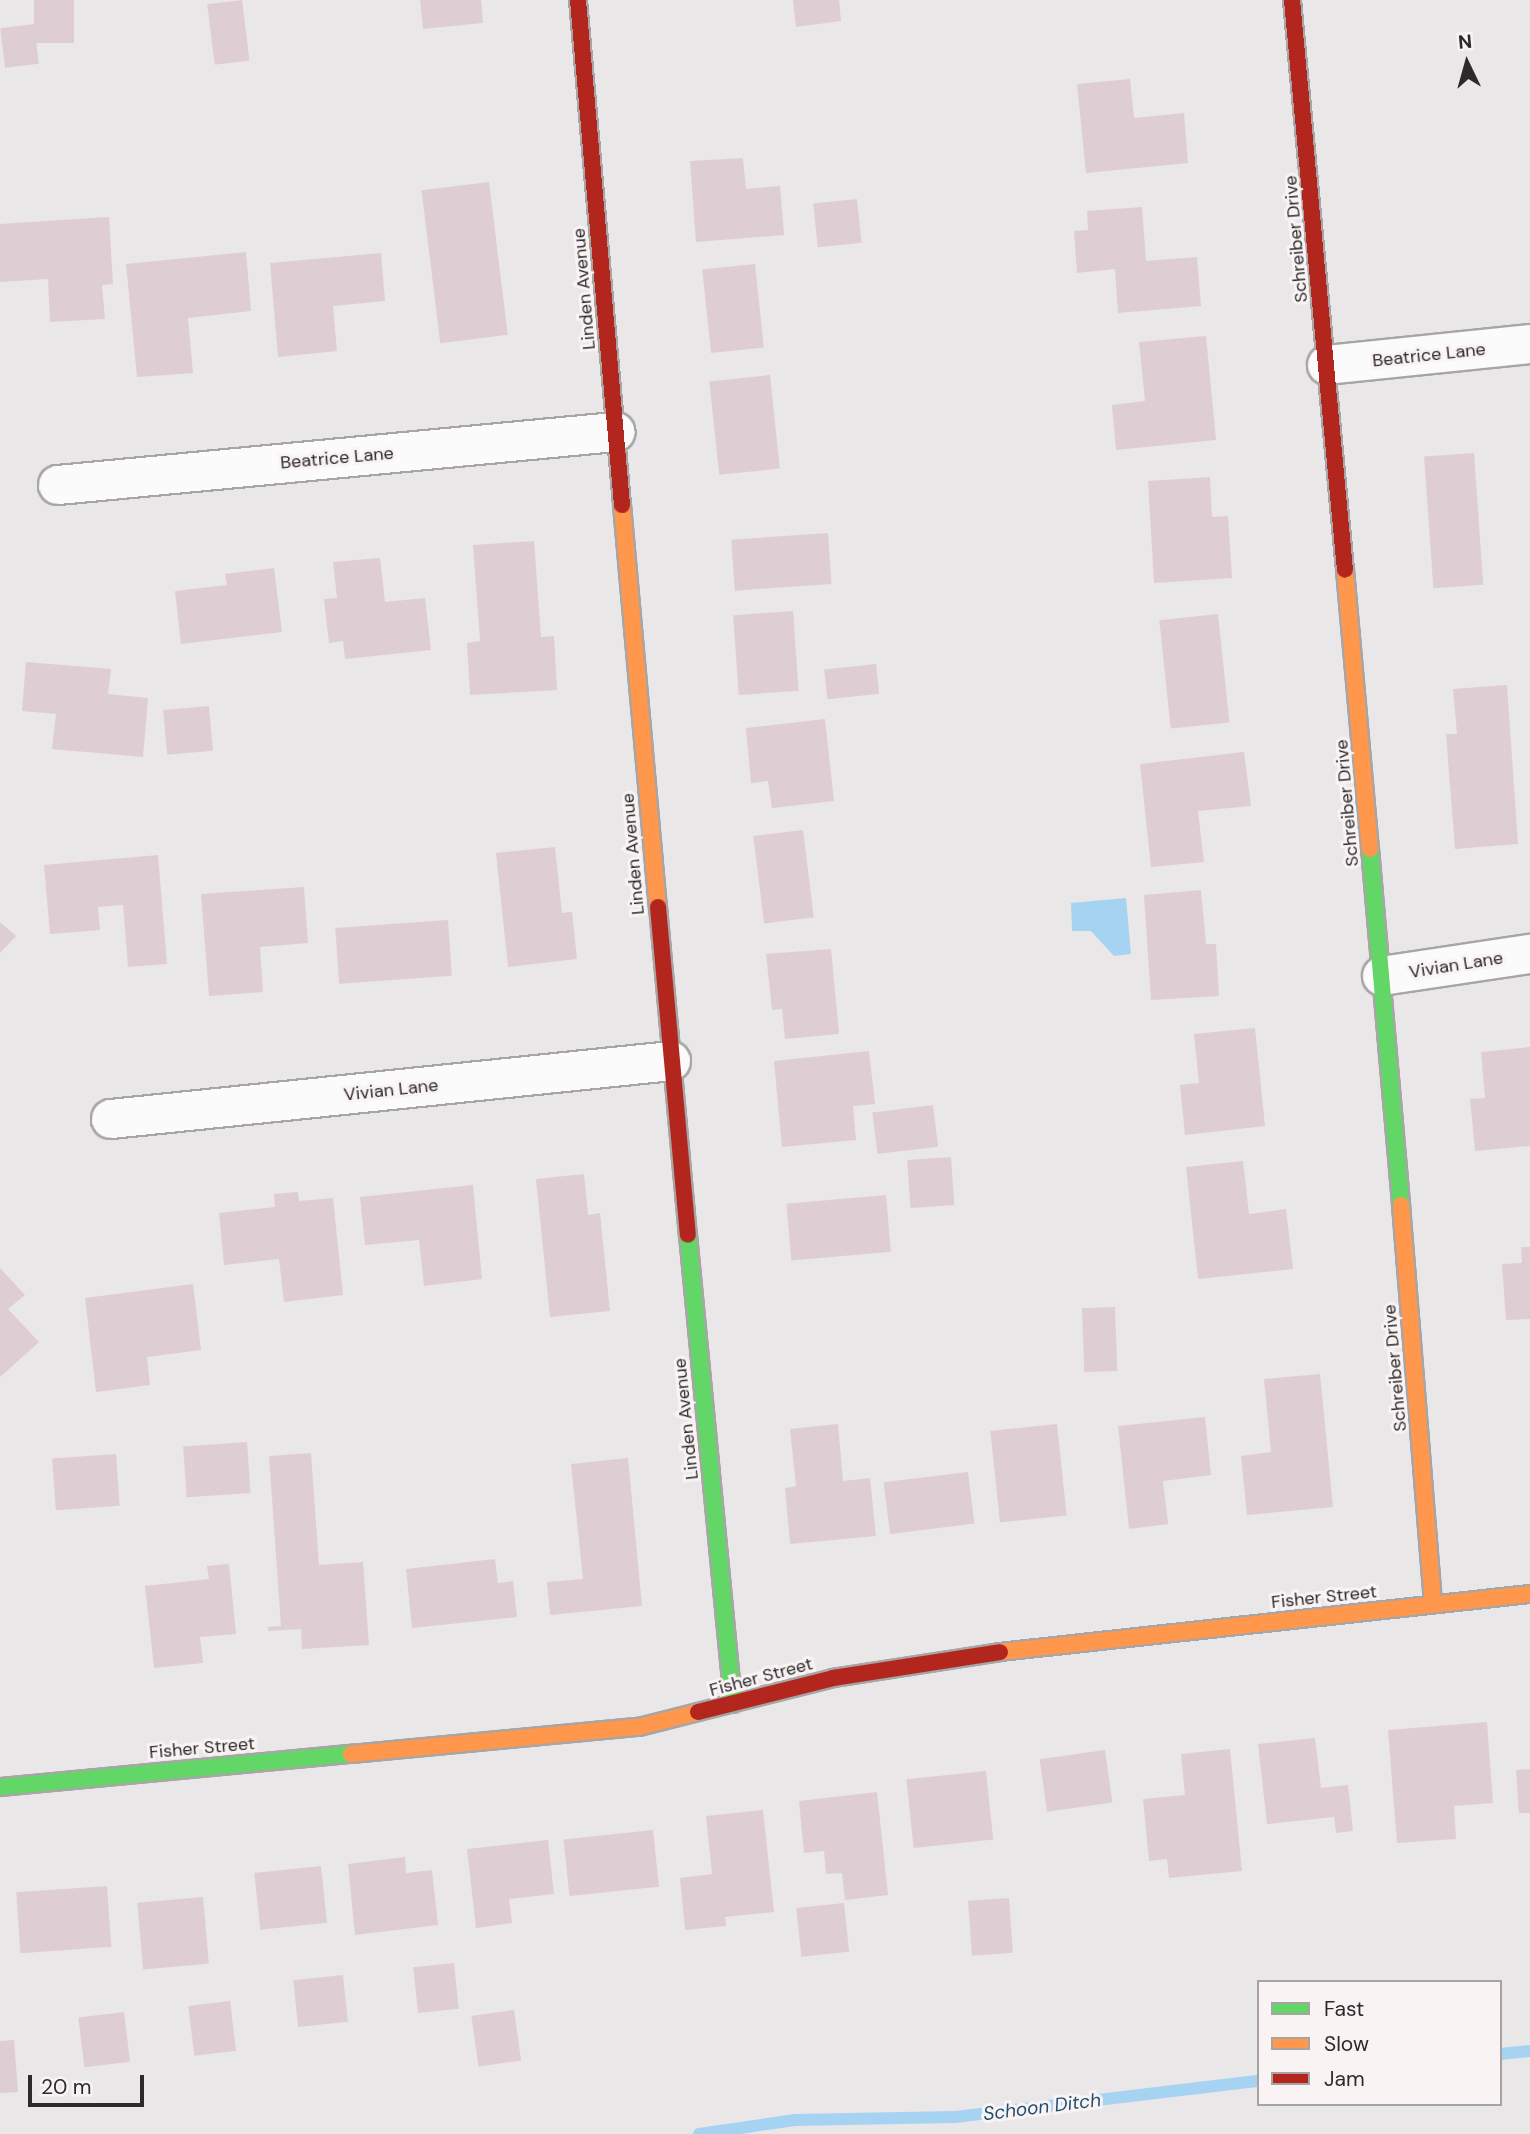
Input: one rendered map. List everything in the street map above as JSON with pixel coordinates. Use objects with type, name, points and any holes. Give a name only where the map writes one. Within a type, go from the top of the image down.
[{"type":"street","name":"Linden Avenue","points":[[578,0],[671,1061],[733,1704]]},
{"type":"street","name":"Schreiber Drive","points":[[1292,0],[1382,976],[1433,1604]]},
{"type":"street","name":"Beatrice Lane","points":[[1327,365],[1530,344]]},
{"type":"street","name":"Beatrice Lane","points":[[58,485],[615,432]]},
{"type":"street","name":"Vivian Lane","points":[[1382,976],[1530,954]]},
{"type":"street","name":"Vivian Lane","points":[[111,1119],[671,1061]]},
{"type":"street","name":"Fisher Street","points":[[0,1787],[639,1727],[923,1661],[1530,1594]]},
{"type":"water","points":[[1126,898],[1131,954],[1114,956],[1091,931],[1072,931],[1071,903]]},
{"type":"building","points":[[34,0],[74,0],[74,43],[34,43]]},
{"type":"building","points":[[242,0],[249,61],[215,65],[207,4]]},
{"type":"building","points":[[420,0],[481,0],[483,23],[423,29]]},
{"type":"building","points":[[793,0],[839,0],[841,21],[796,27]]},
{"type":"building","points":[[34,24],[39,64],[5,68],[0,28]]},
{"type":"building","points":[[1130,79],[1134,118],[1184,113],[1188,163],[1086,173],[1077,84]]},
{"type":"building","points":[[743,158],[746,189],[780,186],[784,235],[696,242],[690,161]]},
{"type":"building","points":[[489,182],[508,335],[440,343],[422,190]]},
{"type":"building","points":[[857,199],[862,243],[818,247],[813,204]]},
{"type":"building","points":[[1142,207],[1146,261],[1197,257],[1201,306],[1118,313],[1115,269],[1077,273],[1074,231],[1088,230],[1087,211]]},
{"type":"building","points":[[109,217],[113,284],[102,285],[105,319],[50,322],[48,279],[0,282],[0,224]]},
{"type":"building","points":[[246,252],[251,311],[188,318],[193,373],[137,377],[126,264]]},
{"type":"building","points":[[381,253],[385,301],[333,306],[337,351],[278,357],[270,263]]},
{"type":"building","points":[[755,264],[764,348],[711,353],[702,270]]},
{"type":"building","points":[[1206,336],[1216,440],[1116,450],[1112,405],[1145,401],[1139,342]]},
{"type":"building","points":[[770,375],[780,468],[719,475],[709,381]]},
{"type":"building","points":[[1474,453],[1483,585],[1433,588],[1424,456]]},
{"type":"building","points":[[1210,477],[1212,517],[1228,516],[1232,578],[1154,583],[1148,481]]},
{"type":"building","points":[[828,533],[832,584],[735,591],[731,540]]},
{"type":"building","points":[[534,541],[541,637],[554,636],[557,690],[470,695],[467,643],[480,641],[473,545]]},
{"type":"building","points":[[380,558],[385,602],[425,598],[431,650],[345,659],[343,641],[329,643],[324,599],[337,598],[333,562]]},
{"type":"building","points":[[274,568],[282,632],[181,644],[175,591],[227,585],[225,574]]},
{"type":"building","points":[[793,611],[799,691],[739,695],[733,615]]},
{"type":"building","points":[[1218,614],[1229,722],[1171,729],[1159,620]]},
{"type":"building","points":[[26,662],[111,669],[108,694],[148,698],[143,757],[52,749],[56,714],[22,711]]},
{"type":"building","points":[[876,664],[879,694],[827,699],[824,669]]},
{"type":"building","points":[[1507,685],[1518,844],[1455,849],[1446,734],[1457,734],[1453,689]]},
{"type":"building","points":[[209,706],[213,751],[167,755],[163,710]]},
{"type":"building","points":[[825,719],[834,801],[772,808],[768,781],[751,783],[746,728]]},
{"type":"building","points":[[1244,752],[1251,806],[1198,811],[1204,862],[1151,867],[1140,764]]},
{"type":"building","points":[[803,830],[814,917],[764,923],[753,836]]},
{"type":"building","points":[[555,847],[562,913],[572,912],[577,959],[508,967],[496,853]]},
{"type":"building","points":[[158,855],[167,964],[128,967],[123,905],[98,907],[100,930],[50,934],[44,865]]},
{"type":"building","points":[[304,887],[308,943],[260,947],[263,992],[209,996],[201,894]]},
{"type":"building","points":[[1201,890],[1206,944],[1216,944],[1219,996],[1151,1000],[1144,895]]},
{"type":"building","points":[[448,920],[452,976],[339,984],[335,928]]},
{"type":"building","points":[[0,922],[16,936],[0,953]]},
{"type":"building","points":[[831,949],[839,1034],[785,1039],[782,1009],[772,1010],[766,954]]},
{"type":"building","points":[[1255,1028],[1265,1126],[1185,1135],[1180,1085],[1199,1083],[1194,1034]]},
{"type":"building","points":[[1530,1047],[1530,1146],[1475,1151],[1470,1099],[1485,1098],[1481,1052]]},
{"type":"building","points":[[869,1051],[875,1104],[853,1106],[856,1140],[782,1147],[774,1061]]},
{"type":"building","points":[[933,1105],[938,1147],[878,1154],[872,1112]]},
{"type":"building","points":[[951,1157],[954,1205],[910,1208],[907,1160]]},
{"type":"building","points":[[1243,1161],[1249,1214],[1286,1209],[1293,1269],[1198,1279],[1186,1167]]},
{"type":"building","points":[[584,1174],[588,1215],[600,1213],[610,1311],[550,1317],[536,1179]]},
{"type":"building","points":[[473,1185],[482,1279],[424,1286],[419,1240],[365,1245],[360,1197]]},
{"type":"building","points":[[298,1192],[299,1201],[333,1198],[343,1295],[284,1302],[279,1259],[224,1265],[219,1213],[275,1207],[274,1194]]},
{"type":"building","points":[[886,1195],[891,1252],[791,1260],[786,1204]]},
{"type":"building","points":[[1521,1247],[1530,1247],[1530,1319],[1506,1320],[1502,1264],[1522,1263]]},
{"type":"building","points":[[0,1268],[25,1295],[8,1309],[39,1342],[0,1377]]},
{"type":"building","points":[[193,1284],[201,1350],[147,1357],[150,1385],[96,1392],[85,1298]]},
{"type":"building","points":[[1115,1307],[1117,1371],[1084,1372],[1082,1308]]},
{"type":"building","points":[[1320,1374],[1333,1507],[1247,1515],[1241,1456],[1271,1452],[1264,1379]]},
{"type":"building","points":[[1205,1417],[1211,1475],[1163,1481],[1168,1524],[1129,1529],[1118,1426]]},
{"type":"building","points":[[838,1424],[843,1481],[870,1478],[876,1536],[790,1544],[785,1488],[796,1486],[790,1429]]},
{"type":"building","points":[[1057,1424],[1067,1515],[1000,1522],[990,1431]]},
{"type":"building","points":[[247,1442],[251,1493],[187,1497],[183,1446]]},
{"type":"building","points":[[311,1453],[319,1565],[363,1562],[369,1645],[302,1649],[301,1629],[268,1631],[268,1627],[281,1626],[269,1456]]},
{"type":"building","points":[[116,1454],[120,1506],[56,1510],[52,1458]]},
{"type":"building","points":[[628,1458],[642,1606],[550,1615],[547,1582],[583,1579],[571,1464]]},
{"type":"building","points":[[968,1472],[974,1524],[890,1534],[884,1482]]},
{"type":"building","points":[[495,1559],[498,1583],[513,1581],[517,1617],[412,1628],[406,1569]]},
{"type":"building","points":[[229,1564],[236,1634],[200,1637],[203,1663],[154,1668],[145,1586],[209,1579],[207,1566]]},
{"type":"building","points":[[1487,1722],[1493,1803],[1454,1806],[1456,1839],[1397,1843],[1388,1730]]},
{"type":"building","points":[[1315,1738],[1321,1788],[1348,1785],[1353,1831],[1336,1833],[1334,1817],[1267,1824],[1258,1744]]},
{"type":"building","points":[[1230,1749],[1242,1871],[1169,1878],[1167,1859],[1149,1861],[1143,1799],[1185,1795],[1181,1754]]},
{"type":"building","points":[[1105,1750],[1112,1802],[1047,1812],[1040,1759]]},
{"type":"building","points":[[1530,1769],[1530,1813],[1519,1813],[1516,1770]]},
{"type":"building","points":[[986,1771],[993,1840],[914,1848],[906,1779]]},
{"type":"building","points":[[877,1792],[888,1895],[845,1900],[842,1873],[826,1874],[824,1851],[804,1853],[799,1801]]},
{"type":"building","points":[[763,1810],[774,1912],[725,1917],[726,1926],[685,1930],[680,1878],[712,1874],[706,1816]]},
{"type":"building","points":[[653,1830],[659,1887],[569,1896],[563,1839]]},
{"type":"building","points":[[548,1840],[554,1894],[509,1899],[512,1923],[476,1928],[467,1849]]},
{"type":"building","points":[[405,1857],[406,1873],[432,1870],[438,1925],[355,1935],[348,1864]]},
{"type":"building","points":[[321,1866],[327,1923],[260,1930],[254,1873]]},
{"type":"building","points":[[107,1886],[111,1947],[20,1953],[16,1892]]},
{"type":"building","points":[[203,1897],[209,1964],[143,1969],[137,1903]]},
{"type":"building","points":[[1009,1898],[1013,1953],[972,1956],[968,1901]]},
{"type":"building","points":[[844,1903],[849,1952],[801,1957],[796,1908]]},
{"type":"building","points":[[454,1963],[459,2009],[418,2013],[413,1967]]},
{"type":"building","points":[[343,1975],[348,2022],[298,2027],[293,1980]]},
{"type":"building","points":[[230,2001],[236,2051],[194,2056],[188,2006]]},
{"type":"building","points":[[514,2010],[521,2061],[479,2066],[471,2016]]},
{"type":"building","points":[[124,2012],[130,2062],[84,2067],[78,2018]]},
{"type":"building","points":[[14,2040],[18,2092],[0,2093],[0,2041]]},
{"type":"waterway","name":"Schoon Ditch","points":[[1502,2054],[1530,2051]]},
{"type":"waterway","name":"Schoon Ditch","points":[[699,2134],[795,2120],[955,2117],[1257,2081]]},
{"type":"traffic: fast","points":[[1370,849],[1401,1205]]},
{"type":"traffic: fast","points":[[688,1235],[733,1704]]},
{"type":"traffic: fast","points":[[0,1787],[351,1754]]},
{"type":"traffic: slow","points":[[622,505],[658,907]]},
{"type":"traffic: slow","points":[[1345,570],[1370,849]]},
{"type":"traffic: slow","points":[[1401,1205],[1433,1604]]},
{"type":"traffic: slow","points":[[1000,1652],[1530,1594]]},
{"type":"traffic: slow","points":[[351,1754],[639,1727],[698,1712]]},
{"type":"traffic: jam","points":[[578,0],[622,505]]},
{"type":"traffic: jam","points":[[1292,0],[1345,570]]},
{"type":"traffic: jam","points":[[658,907],[688,1235]]},
{"type":"traffic: jam","points":[[698,1712],[833,1678],[1000,1652]]}]
